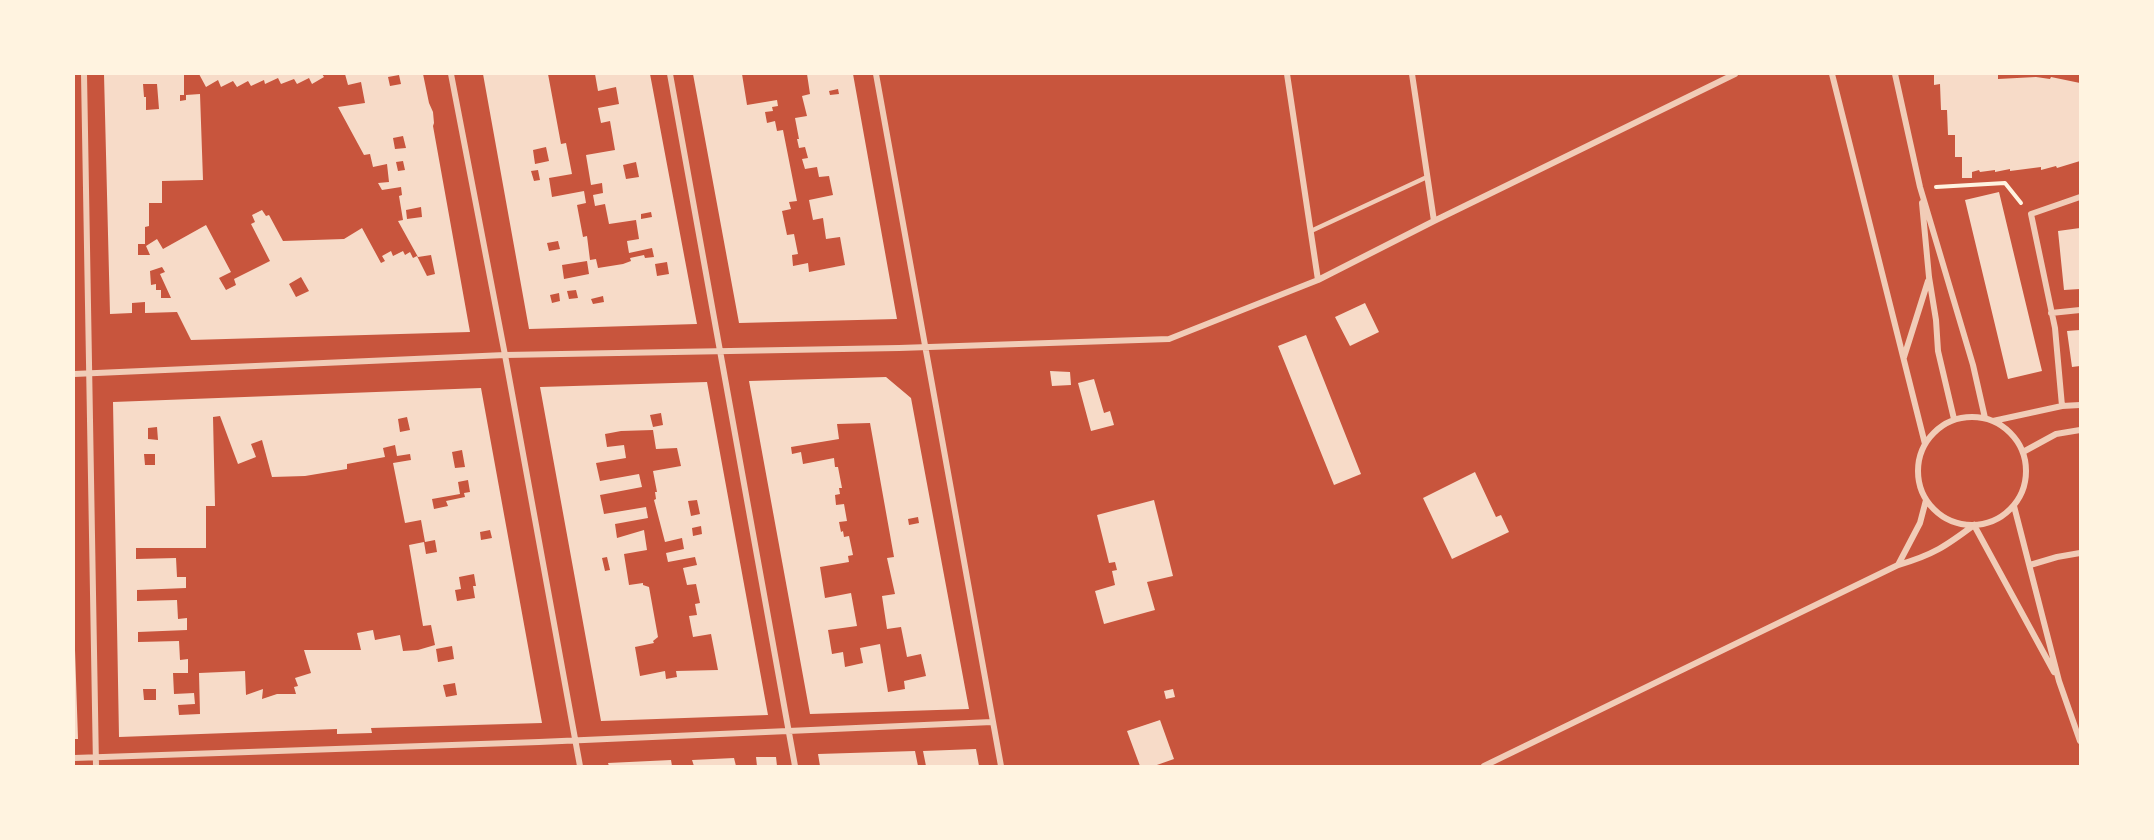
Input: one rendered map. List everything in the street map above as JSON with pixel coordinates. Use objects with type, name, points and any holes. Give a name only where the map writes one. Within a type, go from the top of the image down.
[{"type":"street","points":[[84,74],[96,766]]},
{"type":"street","points":[[451,74],[580,766]]},
{"type":"street","points":[[670,74],[795,766]]},
{"type":"street","points":[[876,74],[1001,766]]},
{"type":"street","points":[[1287,74],[1318,280]]},
{"type":"street","points":[[1412,74],[1434,220]]},
{"type":"street","points":[[74,374],[505,355],[925,347],[1169,339],[1318,280],[1434,220],[1735,74]]},
{"type":"street","points":[[1832,74],[1925,444]]},
{"type":"street","points":[[1895,74],[1920,187],[1973,365],[1985,418]]},
{"type":"street","points":[[1920,187],[1938,351],[1953,419]]},
{"type":"street","points":[[2062,406],[2051,313],[2031,214],[2080,197]]},
{"type":"street","points":[[1904,357],[1929,278]]},
{"type":"street","points":[[2051,313],[2080,310]]},
{"type":"street","points":[[1993,421],[2062,406],[2080,405]]},
{"type":"street","points":[[1969,416],[1985,418],[2001,424],[2013,434],[2023,452],[2026,480],[2021,496],[2014,506],[1999,519],[1983,525],[1967,525],[1951,521],[1937,512],[1926,500],[1919,485],[1917,469],[1920,453],[1939,427],[1953,419],[1969,416]]},
{"type":"street","points":[[2023,452],[2056,434],[2080,430]]},
{"type":"street","points":[[1898,565],[1920,523],[1926,500]]},
{"type":"street","points":[[2014,506],[2059,681],[2080,741]]},
{"type":"street","points":[[1484,766],[1898,565],[1927,557],[1974,525]]},
{"type":"street","points":[[1974,525],[2059,681]]},
{"type":"street","points":[[2030,565],[2080,553]]},
{"type":"street","points":[[74,758],[992,722]]},
{"type":"lane","points":[[1311,231],[1427,177]]},
{"type":"path","points":[[1920,187],[2005,183],[2031,214]]},
{"type":"building","points":[[104,74],[184,74],[184,95],[180,95],[180,101],[186,100],[186,95],[200,94],[203,180],[162,181],[162,203],[149,203],[149,226],[145,227],[145,244],[138,244],[138,255],[150,255],[146,246],[157,239],[163,249],[206,225],[231,272],[219,278],[226,290],[236,285],[234,279],[270,261],[251,224],[255,222],[252,215],[262,210],[266,216],[269,215],[283,241],[344,239],[362,228],[381,263],[385,261],[382,256],[391,251],[393,256],[403,251],[405,255],[410,252],[413,258],[417,256],[427,276],[435,274],[431,255],[418,257],[398,221],[403,220],[399,196],[402,195],[401,187],[382,190],[378,183],[389,182],[387,164],[373,167],[370,154],[364,155],[338,107],[365,103],[361,82],[348,85],[345,74],[423,74],[433,112],[433,126],[470,332],[191,340],[177,312],[145,313],[145,302],[132,303],[132,313],[110,314]],"holes":[[[399,75],[401,84],[390,86],[388,77]],[[143,84],[157,84],[159,109],[146,110],[146,97],[144,97]],[[403,136],[406,148],[395,149],[393,138]],[[403,161],[405,170],[398,171],[396,162]],[[421,207],[422,217],[407,219],[406,210]],[[162,267],[165,272],[160,274],[171,298],[161,298],[161,290],[156,290],[156,284],[151,285],[150,271]],[[301,277],[309,291],[296,297],[289,284]]]},
{"type":"building","points":[[199,74],[322,74],[324,77],[312,84],[309,78],[297,84],[294,79],[281,84],[278,78],[265,84],[264,80],[251,86],[248,81],[237,87],[233,81],[221,87],[218,80],[206,87]]},
{"type":"building","points":[[483,74],[548,74],[561,144],[566,143],[572,174],[549,178],[552,197],[584,191],[586,203],[577,205],[583,237],[587,236],[590,260],[596,259],[598,268],[623,264],[631,261],[630,258],[644,255],[645,258],[654,257],[652,248],[629,253],[627,241],[639,239],[636,220],[609,224],[605,204],[595,206],[593,195],[603,193],[602,183],[591,185],[586,155],[615,150],[610,121],[601,123],[598,108],[619,104],[616,87],[598,91],[595,74],[650,74],[697,324],[529,329]],"holes":[[[546,147],[549,161],[535,164],[533,150]],[[636,162],[639,177],[626,179],[623,165]],[[538,170],[540,180],[534,181],[531,171]],[[651,212],[652,217],[641,219],[641,214]],[[558,241],[560,249],[549,251],[547,243]],[[587,261],[589,274],[564,279],[562,265]],[[667,262],[669,274],[657,276],[655,264]],[[576,290],[578,298],[569,299],[567,291]],[[559,293],[560,301],[552,303],[550,295]],[[603,296],[604,302],[593,304],[591,299]]]},
{"type":"building","points":[[693,74],[742,74],[747,105],[777,100],[778,106],[772,107],[773,111],[765,112],[767,123],[775,121],[777,131],[783,130],[797,201],[789,202],[791,209],[782,211],[787,235],[794,234],[798,254],[792,255],[793,266],[808,263],[809,272],[845,265],[840,237],[826,239],[823,218],[813,220],[809,200],[833,195],[829,176],[819,177],[817,167],[805,169],[802,159],[808,158],[805,147],[799,148],[795,118],[807,116],[802,96],[810,94],[807,74],[853,74],[897,319],[739,323]],"holes":[[[838,89],[839,94],[830,95],[829,91]]]},
{"type":"building","points":[[1934,74],[1998,74],[1998,79],[2036,77],[2050,79],[2051,77],[2080,83],[2080,161],[2041,170],[2041,167],[1995,172],[1995,170],[1980,172],[1979,170],[1972,172],[1972,178],[1962,178],[1962,157],[1955,157],[1955,135],[1948,135],[1947,110],[1941,110],[1940,84],[1934,85]]},
{"type":"building","points":[[1999,192],[2042,371],[2008,379],[1965,200]]},
{"type":"building","points":[[2080,228],[2080,289],[2064,290],[2058,231]]},
{"type":"building","points":[[1365,303],[1379,332],[1350,346],[1335,317]]},
{"type":"building","points":[[2080,330],[2080,366],[2072,367],[2067,331]]},
{"type":"building","points":[[1306,335],[1361,474],[1334,485],[1278,346]]},
{"type":"building","points":[[1050,371],[1070,372],[1071,385],[1052,386]]},
{"type":"building","points":[[886,377],[911,398],[969,709],[810,714],[749,381]],"holes":[[[870,423],[894,557],[887,558],[895,594],[882,596],[887,629],[901,627],[907,657],[921,654],[926,676],[904,681],[905,689],[888,692],[880,644],[860,648],[863,663],[845,667],[843,652],[832,654],[828,630],[857,626],[851,593],[825,598],[820,567],[849,562],[848,556],[853,555],[849,536],[844,537],[839,522],[847,521],[844,504],[836,505],[835,495],[840,494],[839,488],[842,488],[838,467],[835,467],[834,458],[803,464],[801,452],[792,454],[791,447],[839,439],[837,424]],[[918,517],[919,523],[909,525],[908,519]]]},
{"type":"building","points":[[1094,379],[1104,413],[1110,411],[1114,425],[1091,431],[1078,383]]},
{"type":"building","points":[[707,382],[768,715],[601,721],[540,387]],"holes":[[[661,413],[663,425],[653,427],[650,415]],[[653,430],[656,449],[677,448],[681,466],[653,471],[657,492],[655,492],[656,499],[654,500],[665,542],[682,538],[684,549],[666,553],[668,562],[695,557],[697,565],[683,568],[687,585],[696,584],[700,603],[695,604],[697,615],[689,616],[693,637],[711,634],[718,670],[676,671],[677,677],[666,679],[665,671],[640,676],[635,647],[654,643],[653,641],[658,637],[649,587],[643,583],[629,585],[624,554],[647,550],[644,530],[617,538],[615,524],[648,518],[646,507],[604,514],[600,495],[642,487],[639,474],[600,481],[596,463],[626,458],[624,445],[607,447],[605,434]],[[697,500],[700,514],[691,516],[688,501]],[[701,526],[702,534],[693,536],[692,528]],[[607,557],[610,570],[605,571],[602,558]]]},
{"type":"building","points":[[481,388],[542,723],[371,728],[372,733],[337,734],[337,729],[119,737],[113,402]],"holes":[[[220,416],[238,464],[256,457],[251,444],[262,440],[272,477],[305,476],[347,469],[347,464],[385,457],[383,448],[395,445],[397,456],[410,454],[411,460],[393,463],[405,523],[421,520],[425,542],[435,540],[437,552],[426,554],[424,542],[409,545],[423,626],[431,625],[435,645],[403,651],[400,635],[375,640],[373,630],[357,633],[361,650],[304,650],[311,673],[295,678],[298,686],[294,687],[296,694],[277,694],[262,699],[263,689],[246,695],[245,671],[199,673],[200,714],[179,715],[178,705],[195,704],[194,693],[174,694],[173,673],[188,673],[188,659],[180,660],[179,641],[138,642],[138,632],[187,630],[187,618],[178,619],[177,600],[137,601],[137,590],[186,588],[186,577],[177,577],[176,558],[136,559],[136,548],[206,548],[206,506],[215,506],[213,417]],[[407,417],[410,430],[400,432],[398,419]],[[157,427],[158,440],[148,439],[148,428]],[[462,450],[465,467],[455,468],[452,452]],[[144,454],[155,454],[155,465],[145,465]],[[468,480],[470,492],[464,493],[465,497],[446,501],[448,506],[434,509],[432,499],[460,494],[458,482]],[[490,530],[492,538],[481,540],[480,532]],[[474,574],[475,598],[457,601],[455,590],[461,589],[459,577]],[[452,646],[454,659],[438,662],[436,649]],[[455,683],[457,695],[446,697],[443,685]],[[143,689],[156,689],[156,700],[144,700]]]},
{"type":"building","points":[[1475,472],[1496,517],[1501,515],[1509,532],[1452,559],[1423,498]]},
{"type":"building","points":[[1154,500],[1173,576],[1147,582],[1155,610],[1104,624],[1095,591],[1115,585],[1112,571],[1117,570],[1115,562],[1109,563],[1097,515]]},
{"type":"building","points":[[75,650],[78,739],[74,739]]},
{"type":"building","points":[[1173,689],[1175,697],[1166,699],[1164,691]]},
{"type":"building","points":[[1160,720],[1174,759],[1154,766],[1140,766],[1127,731]]},
{"type":"building","points":[[976,749],[979,766],[926,766],[923,751]]},
{"type":"building","points":[[915,751],[918,766],[820,766],[818,754]]},
{"type":"building","points":[[756,757],[776,757],[777,766],[757,766]]},
{"type":"building","points":[[734,758],[736,766],[694,766],[692,760]]},
{"type":"building","points":[[671,760],[672,766],[609,766],[608,763]]}]
